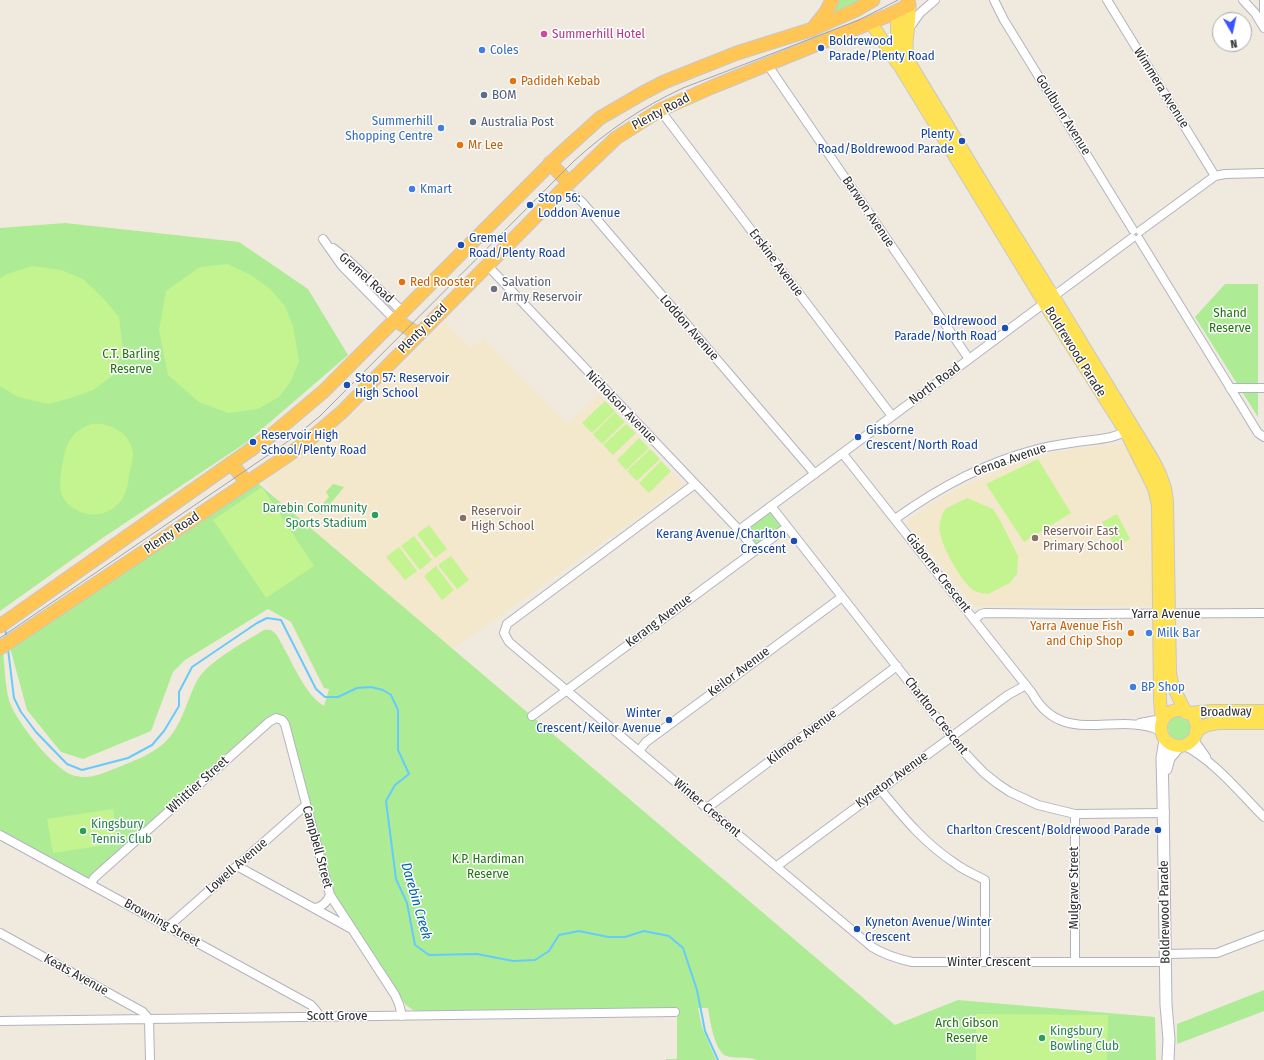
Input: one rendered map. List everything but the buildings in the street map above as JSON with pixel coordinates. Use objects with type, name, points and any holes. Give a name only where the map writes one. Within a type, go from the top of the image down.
[{"type":"highway","points":[[813,29],[824,15],[832,0]]},
{"type":"highway","name":"Plenty Road","points":[[0,626],[273,434],[300,412],[324,391],[550,163],[600,118],[664,82],[737,53],[813,29],[856,10],[873,0]]},
{"type":"highway","name":"Plenty Road","points":[[0,648],[287,456],[315,435],[342,412],[569,183],[616,138],[660,110],[767,64],[867,24],[896,6],[911,2]]},
{"type":"highway","points":[[692,71],[698,93]]},
{"type":"highway","points":[[550,163],[569,183]]},
{"type":"highway","points":[[399,316],[418,334]]},
{"type":"highway","points":[[231,463],[247,483]]},
{"type":"main road","name":"Boldrewood Parade","points":[[911,2],[906,40],[906,50],[910,63],[982,192]]},
{"type":"main road","name":"Boldrewood Parade","points":[[896,6],[896,52],[901,68],[982,192],[1129,429],[1154,488],[1158,505],[1164,614],[1165,670],[1161,713],[1163,728],[1162,758],[1165,958],[1166,1005],[1169,1039],[1168,1060]]},
{"type":"main road","points":[[867,24],[874,27],[901,68]]},
{"type":"main road","name":"Boldrewood Parade","points":[[1165,670],[1187,713]]},
{"type":"main road","points":[[1175,711],[1187,713],[1194,721],[1195,734],[1189,742],[1181,746],[1172,744],[1163,728],[1168,714],[1175,711]]},
{"type":"main road","name":"Broadway","points":[[1187,713],[1264,711]]},
{"type":"main road","name":"Broadway","points":[[1195,734],[1207,725],[1218,723],[1264,723]]},
{"type":"main road","name":"Boldrewood Parade","points":[[1164,815],[1166,767],[1169,758],[1181,746]]},
{"type":"main road","name":"Boldrewood Parade","points":[[1164,1060],[1163,1040],[1166,1005]]},
{"type":"street","points":[[908,29],[922,11],[935,0]]},
{"type":"street","name":"Goulburn Avenue","points":[[994,0],[1004,20],[1230,388],[1258,433],[1264,437]]},
{"type":"street","name":"Wimmera Avenue","points":[[1107,0],[1215,176]]},
{"type":"street","points":[[1243,0],[1255,13],[1264,28]]},
{"type":"street","points":[[1264,0],[1264,18]]},
{"type":"street","name":"Barwon Avenue","points":[[767,64],[969,359]]},
{"type":"street","name":"Erskine Avenue","points":[[660,110],[892,416]]},
{"type":"street","name":"North Road","points":[[738,530],[843,454],[1215,176],[1225,174],[1264,173]]},
{"type":"street","name":"Loddon Avenue","points":[[557,195],[570,194],[577,197],[582,202],[815,474]]},
{"type":"street","name":"Gremel Road","points":[[325,241],[348,260],[399,316]]},
{"type":"street","name":"Nicholson Avenue","points":[[487,265],[695,484],[755,550]]},
{"type":"street","points":[[1230,388],[1264,388]]},
{"type":"street","name":"Genoa Avenue","points":[[895,519],[920,501],[946,486],[971,473],[1013,456],[1058,444],[1116,436],[1129,429]]},
{"type":"street","name":"Gisborne Crescent","points":[[843,454],[977,622],[1032,693],[1037,702],[1052,716],[1074,725],[1135,724],[1154,728],[1163,728]]},
{"type":"street","name":"Winter Crescent","points":[[695,484],[507,624],[504,633],[509,642],[872,947],[898,959],[912,962],[1075,962],[1165,958],[1217,953],[1264,935]]},
{"type":"street","name":"Charlton Crescent","points":[[771,506],[952,737],[984,773],[1010,792],[1038,805],[1075,814],[1164,815]]},
{"type":"street","name":"Kerang Avenue","points":[[532,716],[787,527]]},
{"type":"street","name":"Keilor Avenue","points":[[639,751],[646,742],[842,597]]},
{"type":"street","name":"Yarra Avenue","points":[[977,622],[981,614],[985,613],[1264,613]]},
{"type":"street","name":"Kilmore Avenue","points":[[707,808],[897,666]]},
{"type":"street","name":"Kyneton Avenue","points":[[777,866],[1024,683]]},
{"type":"street","name":"Campbell Street","points":[[272,719],[276,718],[282,720],[285,724],[330,895],[395,995],[402,1016]]},
{"type":"street","name":"Whittier Street","points":[[91,884],[94,878],[272,719]]},
{"type":"street","points":[[1195,734],[1196,743],[1210,762],[1264,817]]},
{"type":"street","points":[[1181,746],[1194,751],[1210,762]]},
{"type":"street","points":[[880,789],[911,827],[934,848],[957,865],[986,880],[985,956],[987,962]]},
{"type":"street","name":"Lowell Avenue","points":[[169,926],[306,805]]},
{"type":"street","name":"Mulgrave Street","points":[[1075,814],[1075,962]]},
{"type":"street","name":"Browning Street","points":[[0,835],[169,926],[310,1005],[317,1012],[318,1016]]},
{"type":"street","points":[[237,866],[351,928]]},
{"type":"street","points":[[315,908],[323,905],[330,895]]},
{"type":"street","name":"Keats Avenue","points":[[0,933],[124,1001],[143,1012],[149,1019]]},
{"type":"street","name":"Scott Grove","points":[[0,1021],[675,1012]]},
{"type":"street","points":[[149,1019],[150,1060]]},
{"type":"shaded area","name":"Reservoir High School","points":[[445,322],[472,349],[473,344],[479,344],[484,339],[568,424],[599,394],[684,484],[453,649],[321,560],[264,481],[349,418]]},
{"type":"shaded area","name":"Reservoir East Primary School","points":[[1124,444],[1144,480],[1150,498],[1152,516],[1152,606],[973,606],[908,524],[908,520],[945,495],[1008,466],[1066,450]]},
{"type":"green space","points":[[838,0],[861,0],[830,14]]},
{"type":"green space","name":"C.T. Barling Reserve","points":[[65,223],[239,242],[308,289],[348,355],[247,442],[101,539],[0,611],[0,228]]},
{"type":"green space","points":[[227,264],[251,275],[270,289],[285,306],[293,326],[299,361],[291,381],[279,397],[258,409],[228,413],[199,402],[168,375],[159,330],[166,291],[200,267]]},
{"type":"green space","points":[[32,266],[61,270],[83,279],[104,299],[119,317],[123,351],[112,376],[93,390],[48,404],[18,397],[0,386],[0,278],[7,274]]},
{"type":"green space","name":"Shand Reserve","points":[[1225,284],[1258,284],[1258,417],[1195,317]]},
{"type":"green space","points":[[605,401],[615,411],[592,433],[582,423]]},
{"type":"green space","points":[[615,412],[625,422],[602,444],[593,434]]},
{"type":"green space","points":[[92,424],[113,427],[125,435],[132,448],[133,455],[124,496],[115,507],[109,511],[97,514],[83,513],[70,506],[63,496],[60,485],[67,445],[74,435]]},
{"type":"green space","points":[[626,424],[636,433],[613,455],[603,445]]},
{"type":"green space","points":[[639,438],[649,448],[626,470],[617,460]]},
{"type":"green space","points":[[650,449],[660,459],[637,481],[627,471]]},
{"type":"green space","points":[[1038,459],[1071,513],[1024,542],[986,484]]},
{"type":"green space","points":[[661,461],[671,471],[649,493],[639,483]]},
{"type":"green space","name":"K.P. Hardiman Reserve","points":[[253,479],[895,1025],[958,1000],[1155,1017],[1156,1060],[757,1060],[726,1056],[722,1053],[718,1048],[713,1034],[708,1008],[698,1008],[702,1027],[716,1060],[666,1060],[677,1059],[677,1008],[413,1010],[406,1005],[334,894],[289,724],[286,718],[280,714],[272,715],[89,877],[84,877],[0,831],[0,654],[3,652],[9,700],[19,720],[27,732],[47,755],[67,772],[76,776],[87,777],[98,775],[154,751],[164,743],[176,729],[194,687],[204,672],[219,658],[264,630],[271,630],[276,634],[303,684],[317,701],[324,706],[329,689],[324,688],[291,622],[268,609],[185,660],[173,672],[151,731],[83,759],[61,752],[27,710],[9,644]]},
{"type":"green space","points":[[333,484],[344,487],[321,515],[316,511],[329,497],[326,492]]},
{"type":"green space","points":[[262,487],[314,566],[266,598],[213,520]]},
{"type":"green space","points":[[967,498],[993,509],[1018,556],[1017,574],[1010,583],[988,594],[975,591],[959,574],[949,556],[940,533],[940,521],[945,509]]},
{"type":"green space","points":[[771,506],[787,527],[755,550],[739,530]]},
{"type":"green space","points":[[1117,514],[1130,539],[1115,547],[1102,522]]},
{"type":"green space","points":[[429,525],[447,549],[435,558],[417,534]]},
{"type":"green space","points":[[414,536],[432,560],[420,570],[401,546]]},
{"type":"green space","points":[[399,547],[417,571],[405,580],[386,557]]},
{"type":"green space","points":[[451,556],[469,580],[457,589],[438,565]]},
{"type":"green space","points":[[436,566],[454,590],[442,600],[424,576]]},
{"type":"green space","points":[[1180,716],[1189,719],[1192,728],[1189,737],[1180,740],[1171,737],[1168,728],[1171,719]]},
{"type":"green space","name":"Kingsbury Tennis Club","points":[[113,809],[118,843],[53,853],[47,819]]},
{"type":"green space","points":[[1264,990],[1264,1011],[1177,1044],[1177,1024]]},
{"type":"green space","name":"Kingsbury Bowling Club","points":[[976,1014],[1108,1015],[1107,1060],[976,1060]]},
{"type":"waterway","name":"Darebin Creek","points":[[8,649],[14,698],[21,712],[36,732],[67,764],[82,770],[128,758],[152,745],[164,731],[179,706],[179,692],[192,667],[257,623],[267,618],[281,620],[316,689],[325,697],[338,697],[357,688],[371,687],[383,690],[391,695],[398,710],[398,750],[409,774],[395,785],[386,801],[396,879],[407,903],[415,945],[429,955],[477,954],[513,961],[535,960],[549,951],[559,935],[579,931],[608,937],[625,937],[644,931],[669,936],[683,948],[697,990],[705,1031],[718,1060]]},
{"type":"waterway","name":"Darebin Creek","points":[[5,629],[7,638]]},
{"type":"tram line","points":[[0,638],[274,451],[320,416],[574,161],[626,120],[653,103],[683,88],[859,20],[898,0]]},
{"type":"place","name":"Summerhill Hotel","points":[[544,34]]},
{"type":"place","name":"Boldrewood Parade/Plenty Road","points":[[821,48]]},
{"type":"place","name":"Coles","points":[[482,50]]},
{"type":"place","name":"Padideh Kebab","points":[[513,81]]},
{"type":"place","name":"BOM","points":[[484,95]]},
{"type":"place","name":"Australia Post","points":[[473,122]]},
{"type":"place","name":"Summerhill Shopping Centre","points":[[441,128]]},
{"type":"place","name":"Plenty Road/Boldrewood Parade","points":[[962,141]]},
{"type":"place","name":"Mr Lee","points":[[460,145]]},
{"type":"place","name":"Kmart","points":[[412,189]]},
{"type":"place","name":"Stop 56: Loddon Avenue","points":[[530,205]]},
{"type":"place","name":"Gremel Road/Plenty Road","points":[[461,245]]},
{"type":"place","name":"Red Rooster","points":[[402,282]]},
{"type":"place","name":"Salvation Army Reservoir","points":[[494,289]]},
{"type":"place","name":"Boldrewood Parade/North Road","points":[[1005,328]]},
{"type":"place","name":"Stop 57: Reservoir High School","points":[[347,385]]},
{"type":"place","name":"Gisborne Crescent/North Road","points":[[858,437]]},
{"type":"place","name":"Reservoir High School/Plenty Road","points":[[253,442]]},
{"type":"place","name":"Darebin Community Sports Stadium","points":[[375,515]]},
{"type":"place","name":"Reservoir High School","points":[[463,518]]},
{"type":"place","name":"Reservoir East Primary School","points":[[1035,538]]},
{"type":"place","name":"Kerang Avenue/Charlton Crescent","points":[[794,541]]},
{"type":"place","name":"Yarra Avenue Fish and Chip Shop","points":[[1131,633]]},
{"type":"place","name":"Milk Bar","points":[[1149,633]]},
{"type":"place","name":"BP Shop","points":[[1133,687]]},
{"type":"place","name":"Winter Crescent/Keilor Avenue","points":[[669,720]]},
{"type":"place","name":"Charlton Crescent/Boldrewood Parade","points":[[1158,830]]},
{"type":"place","name":"Kingsbury Tennis Club","points":[[83,831]]},
{"type":"place","name":"Kyneton Avenue/Winter Crescent","points":[[857,929]]},
{"type":"place","name":"Kingsbury Bowling Club","points":[[1042,1038]]},
{"type":"park label","name":"Arch Gibson Reserve","points":[[967,1030]]}]
